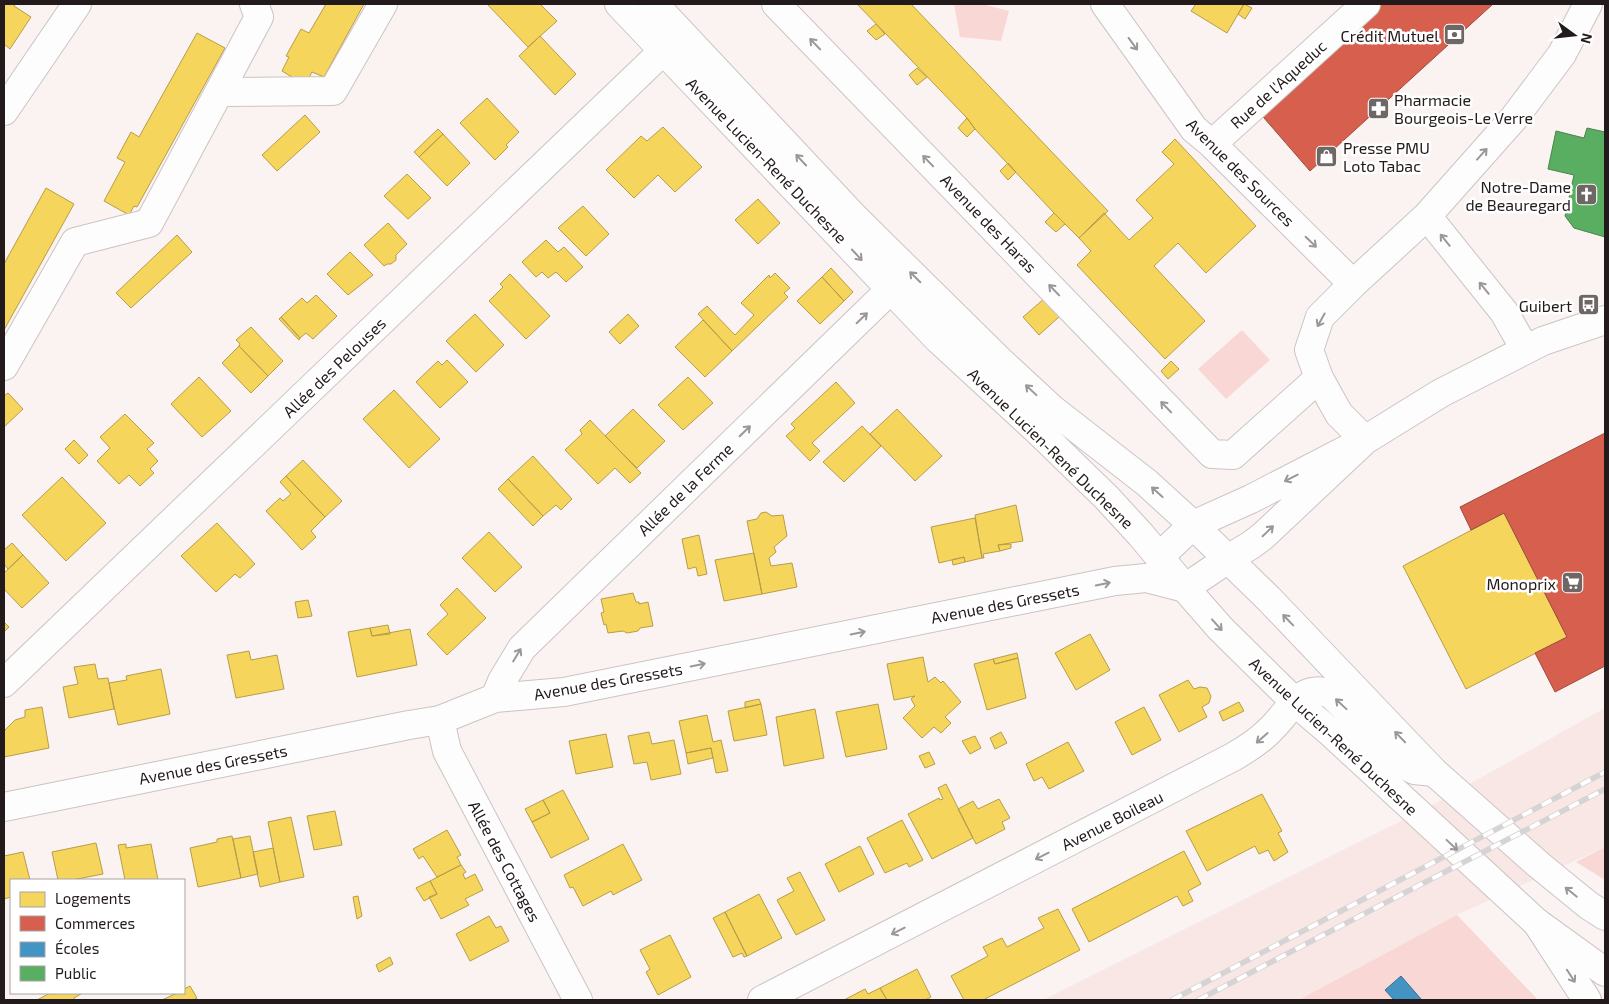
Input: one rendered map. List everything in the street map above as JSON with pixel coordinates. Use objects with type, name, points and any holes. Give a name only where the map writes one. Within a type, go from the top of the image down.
[{"type":"street","points":[[4,111],[78,4]]},
{"type":"street","points":[[4,366],[75,242],[149,223],[259,17],[254,4]]},
{"type":"street","points":[[220,92],[333,91],[383,4]]},
{"type":"street","name":"Avenue Lucien-René Duchesne","points":[[619,4],[938,339],[1038,431],[1107,498],[1220,628],[1295,702],[1329,731],[1536,922]]},
{"type":"street","name":"Avenue Lucien-René Duchesne","points":[[654,4],[856,219],[999,360],[1052,409],[1146,483],[1193,525],[1434,772],[1539,865],[1588,906],[1605,916]]},
{"type":"street","name":"Avenue des Haras","points":[[776,4],[1212,454],[1233,455],[1319,378]]},
{"type":"street","name":"Avenue des Sources","points":[[1105,4],[1194,129],[1212,144],[1353,284]]},
{"type":"street","name":"Rue de l'Aqueduc","points":[[1212,144],[1366,4]]},
{"type":"street","points":[[1365,440],[1339,414],[1319,378],[1309,350],[1320,317],[1426,216],[1514,118],[1562,54],[1588,4]]},
{"type":"street","name":"Allée des Pelouses","points":[[4,682],[663,51]]},
{"type":"street","points":[[1426,216],[1504,312],[1525,349]]},
{"type":"street","name":"Allée de la Ferme","points":[[495,698],[502,681],[522,648],[890,290]]},
{"type":"street","points":[[1159,557],[1193,525],[1251,499],[1365,440],[1441,393],[1525,349],[1605,320]]},
{"type":"street","points":[[1184,588],[1263,536],[1365,440]]},
{"type":"street","name":"Avenue des Gressets","points":[[4,807],[409,724],[440,720],[495,698],[564,692],[1121,580],[1146,578],[1184,588]]},
{"type":"street","name":"Avenue Boileau","points":[[762,1000],[1233,757],[1259,741],[1274,727],[1295,702],[1311,692],[1323,691],[1331,694],[1399,762],[1414,770],[1434,772]]},
{"type":"street","name":"Allée des Cottages","points":[[440,720],[448,751],[578,1000]]},
{"type":"street","points":[[1536,922],[1605,972]]},
{"type":"street","points":[[1536,922],[1587,1000]]},
{"type":"shaded area","points":[[954,4],[982,4],[1009,11],[1001,41],[960,37]]},
{"type":"shaded area","points":[[1242,330],[1270,360],[1226,399],[1198,369]]},
{"type":"shaded area","points":[[1605,708],[1605,847],[1457,915],[1538,1000],[1043,1000],[1427,808]]},
{"type":"shaded area","points":[[1605,847],[1605,880],[1576,862]]},
{"type":"shaded area","points":[[1457,915],[1538,1000],[1299,1000]]},
{"type":"building: Logements","points":[[4,4],[15,4],[14,6],[31,17],[10,49],[4,44]]},
{"type":"building: Logements","points":[[326,4],[364,4],[324,77],[312,72],[305,85],[282,71],[289,57],[286,56],[301,29],[309,33]]},
{"type":"building: Logements","points":[[487,4],[540,4],[557,21],[528,47]]},
{"type":"building: Logements","points":[[857,4],[911,4],[1108,211],[1079,238]]},
{"type":"building: Logements","points":[[1196,4],[1244,4],[1227,33],[1191,11]]},
{"type":"building: Logements","points":[[1244,4],[1252,8],[1245,19],[1238,14]]},
{"type":"building: Logements","points":[[876,24],[885,34],[876,40],[867,31]]},
{"type":"building: Logements","points":[[197,33],[225,48],[137,207],[134,206],[129,215],[104,201],[125,162],[117,158],[131,132],[139,137]]},
{"type":"building: Logements","points":[[540,36],[576,74],[555,95],[519,56]]},
{"type":"building: Logements","points":[[917,68],[927,77],[917,85],[909,75]]},
{"type":"building: Logements","points":[[487,98],[519,132],[495,160],[460,123]]},
{"type":"building: Logements","points":[[305,115],[320,132],[277,171],[262,155]]},
{"type":"building: Logements","points":[[967,118],[975,129],[967,137],[958,128]]},
{"type":"building: Logements","points":[[663,127],[702,167],[675,192],[658,175],[634,198],[606,170],[641,136],[647,141]]},
{"type":"building: Logements","points":[[438,129],[443,134],[419,157],[414,152]]},
{"type":"building: Logements","points":[[443,134],[470,163],[447,186],[419,157]]},
{"type":"building: Logements","points":[[1175,139],[1256,226],[1206,273],[1178,243],[1154,266],[1205,321],[1165,359],[1077,265],[1091,251],[1079,238],[1104,213],[1129,240],[1153,218],[1136,200],[1174,164],[1162,152]]},
{"type":"building: Logements","points":[[1008,163],[1016,172],[1008,180],[1000,171]]},
{"type":"building: Logements","points":[[407,174],[431,198],[408,219],[384,196]]},
{"type":"building: Logements","points":[[46,188],[74,204],[4,330],[4,264]]},
{"type":"building: Logements","points":[[758,199],[780,223],[758,244],[735,220]]},
{"type":"building: Logements","points":[[583,206],[609,234],[586,256],[558,228]]},
{"type":"building: Logements","points":[[1054,213],[1065,224],[1056,232],[1045,222]]},
{"type":"building: Logements","points":[[388,223],[407,244],[396,255],[396,260],[384,266],[364,245]]},
{"type":"building: Logements","points":[[177,235],[192,252],[131,308],[116,293]]},
{"type":"building: Logements","points":[[546,240],[558,252],[564,247],[583,267],[566,282],[556,272],[548,278],[542,272],[536,277],[522,262]]},
{"type":"building: Logements","points":[[350,252],[373,275],[348,295],[327,274]]},
{"type":"building: Logements","points":[[831,268],[853,292],[844,301],[822,277]]},
{"type":"building: Logements","points":[[775,273],[790,288],[784,293],[788,297],[732,351],[698,314],[707,306],[735,335],[754,315],[741,303],[769,275],[770,278]]},
{"type":"building: Logements","points":[[510,274],[550,316],[526,339],[489,301],[503,287],[500,284]]},
{"type":"building: Logements","points":[[822,277],[844,301],[820,324],[797,301]]},
{"type":"building: Logements","points":[[316,295],[337,316],[313,339],[306,333],[300,338],[281,317],[302,298],[307,303]]},
{"type":"building: Logements","points":[[1045,298],[1060,316],[1039,335],[1023,317]]},
{"type":"building: Logements","points":[[475,314],[504,345],[476,372],[446,341]]},
{"type":"building: Logements","points":[[628,314],[639,326],[620,344],[609,332]]},
{"type":"building: Logements","points":[[281,317],[300,338],[299,340],[279,319]]},
{"type":"building: Logements","points":[[703,320],[732,351],[705,377],[675,347]]},
{"type":"building: Logements","points":[[251,327],[283,361],[268,376],[239,346],[240,344],[236,340]]},
{"type":"building: Logements","points":[[239,346],[268,376],[251,393],[222,363]]},
{"type":"building: Logements","points":[[447,360],[468,382],[440,408],[416,382],[438,361],[442,365]]},
{"type":"building: Logements","points":[[1171,361],[1179,369],[1168,379],[1161,371]]},
{"type":"building: Logements","points":[[199,377],[231,411],[202,437],[171,404]]},
{"type":"building: Logements","points":[[688,377],[713,403],[683,430],[658,405]]},
{"type":"building: Logements","points":[[836,382],[855,403],[812,443],[820,451],[810,461],[786,436],[795,428],[791,424]]},
{"type":"building: Logements","points":[[394,390],[440,439],[409,468],[363,419]]},
{"type":"building: Logements","points":[[8,393],[23,409],[4,427],[4,396]]},
{"type":"building: Logements","points":[[633,409],[665,441],[637,468],[605,436]]},
{"type":"building: Logements","points":[[897,409],[942,456],[915,481],[870,434]]},
{"type":"building: Logements","points":[[125,414],[154,443],[147,449],[158,461],[150,469],[154,473],[140,486],[129,475],[119,484],[97,461],[110,448],[100,437]]},
{"type":"building: Logements","points":[[590,420],[641,473],[630,483],[615,468],[598,484],[565,450],[582,434],[580,430]]},
{"type":"building: Logements","points":[[862,426],[881,446],[844,482],[823,462]]},
{"type":"building: Logements","points":[[74,440],[88,455],[79,464],[65,449]]},
{"type":"building: Logements","points":[[533,456],[572,499],[561,510],[556,505],[543,516],[508,479]]},
{"type":"building: Logements","points":[[303,460],[342,501],[325,517],[286,476]]},
{"type":"building: Logements","points":[[286,476],[325,517],[311,531],[316,537],[302,550],[266,511],[280,498],[283,501],[291,494],[280,482]]},
{"type":"building: Logements","points":[[62,477],[106,523],[66,561],[22,515]]},
{"type":"building: Logements","points":[[508,479],[543,516],[533,526],[498,489]]},
{"type":"building: Logements","points":[[1016,505],[1023,541],[998,545],[1000,551],[983,554],[984,558],[982,558],[975,515]]},
{"type":"building: Logements","points":[[766,512],[772,516],[783,515],[787,536],[774,547],[776,552],[769,558],[771,566],[792,563],[797,587],[762,594],[747,521],[757,519],[761,513]]},
{"type":"building: Logements","points":[[1504,513],[1567,637],[1466,689],[1403,566]]},
{"type":"building: Logements","points":[[975,518],[982,558],[965,562],[964,557],[939,563],[931,527]]},
{"type":"building: Logements","points":[[217,523],[255,564],[240,578],[235,574],[216,592],[181,556]]},
{"type":"building: Logements","points":[[489,532],[522,567],[495,592],[462,558]]},
{"type":"building: Logements","points":[[699,535],[707,574],[698,576],[696,567],[688,569],[682,539]]},
{"type":"building: Logements","points":[[12,543],[23,555],[8,569],[4,564],[4,550]]},
{"type":"building: Logements","points":[[1011,544],[1011,548],[1000,551],[998,545]]},
{"type":"building: Logements","points":[[754,553],[762,594],[724,601],[715,560]]},
{"type":"building: Logements","points":[[23,555],[49,583],[22,608],[4,589],[4,573]]},
{"type":"building: Logements","points":[[964,557],[965,562],[953,565],[952,560]]},
{"type":"building: Logements","points":[[457,588],[486,618],[447,655],[427,634],[448,614],[440,605]]},
{"type":"building: Logements","points":[[633,593],[636,602],[639,602],[639,604],[648,602],[653,626],[627,633],[623,631],[608,633],[601,613],[604,612],[601,599]]},
{"type":"building: Logements","points":[[308,600],[312,616],[298,618],[295,602]]},
{"type":"building: Logements","points":[[4,622],[9,627],[4,632]]},
{"type":"building: Logements","points":[[388,625],[390,634],[372,636],[370,628]]},
{"type":"building: Logements","points":[[370,628],[372,636],[410,629],[417,665],[357,677],[348,632]]},
{"type":"building: Logements","points":[[1090,634],[1110,670],[1076,690],[1055,653]]},
{"type":"building: Logements","points":[[249,651],[251,660],[277,655],[284,689],[236,698],[227,655]]},
{"type":"building: Logements","points":[[1017,653],[1018,658],[995,664],[993,659]]},
{"type":"building: Logements","points":[[923,657],[928,682],[935,677],[941,683],[943,681],[961,702],[945,717],[951,723],[941,733],[934,727],[922,738],[903,718],[915,706],[911,699],[915,696],[894,700],[887,664]]},
{"type":"building: Logements","points":[[1018,658],[1026,698],[987,710],[974,664],[993,659],[995,664]]},
{"type":"building: Logements","points":[[95,664],[98,679],[108,678],[114,709],[69,718],[63,687],[78,684],[74,667]]},
{"type":"building: Logements","points":[[161,669],[170,714],[118,725],[109,683],[127,680],[126,676]]},
{"type":"building: Logements","points":[[1188,680],[1194,689],[1200,687],[1207,688],[1211,696],[1209,703],[1202,707],[1207,717],[1179,732],[1159,695]]},
{"type":"building: Logements","points":[[759,699],[761,704],[745,708],[745,702]]},
{"type":"building: Logements","points":[[1239,702],[1244,711],[1223,721],[1219,712]]},
{"type":"building: Logements","points":[[761,704],[767,735],[734,741],[728,711]]},
{"type":"building: Logements","points":[[878,704],[887,749],[846,757],[836,712]]},
{"type":"building: Logements","points":[[42,707],[49,748],[4,757],[4,731],[15,720],[25,717],[25,710]]},
{"type":"building: Logements","points":[[1144,707],[1161,740],[1132,755],[1115,722]]},
{"type":"building: Logements","points":[[815,709],[824,758],[784,766],[776,717]]},
{"type":"building: Logements","points":[[707,715],[713,742],[721,740],[728,771],[716,773],[711,748],[686,753],[679,721]]},
{"type":"building: Logements","points":[[649,732],[652,744],[674,740],[681,774],[651,780],[647,762],[634,764],[628,736]]},
{"type":"building: Logements","points":[[1001,732],[1007,743],[995,749],[990,738]]},
{"type":"building: Logements","points":[[606,734],[613,767],[576,774],[569,741]]},
{"type":"building: Logements","points":[[975,736],[981,748],[970,754],[962,741]]},
{"type":"building: Logements","points":[[1068,742],[1084,771],[1049,789],[1042,777],[1034,781],[1026,764]]},
{"type":"building: Logements","points":[[711,748],[713,758],[688,764],[686,753]]},
{"type":"building: Logements","points":[[929,752],[935,764],[925,768],[919,756]]},
{"type":"building: Logements","points":[[946,784],[973,838],[932,859],[908,814],[939,798],[940,800],[943,799],[938,788]]},
{"type":"building: Logements","points":[[563,790],[589,839],[551,858],[532,822],[550,813],[543,800]]},
{"type":"building: Logements","points":[[1262,794],[1282,831],[1278,833],[1288,852],[1274,861],[1268,850],[1259,854],[1255,846],[1207,871],[1186,831]]},
{"type":"building: Logements","points":[[999,799],[1010,818],[1002,822],[1005,829],[976,844],[958,809],[973,801],[978,809]]},
{"type":"building: Logements","points":[[543,800],[550,813],[532,822],[525,809]]},
{"type":"building: Logements","points":[[335,811],[342,845],[314,850],[307,816]]},
{"type":"building: Logements","points":[[291,817],[304,877],[280,882],[268,822]]},
{"type":"building: Logements","points":[[902,820],[923,860],[909,867],[907,863],[885,873],[867,838]]},
{"type":"building: Logements","points":[[447,830],[461,855],[457,857],[461,865],[437,877],[423,856],[419,859],[413,849]]},
{"type":"building: Logements","points":[[232,836],[241,878],[198,887],[190,848],[217,842],[217,839]]},
{"type":"building: Logements","points":[[250,836],[258,874],[241,878],[233,839]]},
{"type":"building: Logements","points":[[96,843],[103,874],[77,879],[58,879],[52,852]]},
{"type":"building: Logements","points":[[126,844],[126,848],[151,844],[158,879],[125,879],[118,845]]},
{"type":"building: Logements","points":[[623,844],[642,880],[613,895],[611,891],[583,906],[573,887],[570,888],[564,875]]},
{"type":"building: Logements","points":[[860,846],[874,874],[839,892],[825,864]]},
{"type":"building: Logements","points":[[273,848],[280,882],[260,887],[253,852]]},
{"type":"building: Logements","points":[[1184,851],[1201,884],[1188,891],[1193,901],[1183,906],[1177,896],[1089,942],[1072,909]]},
{"type":"building: Logements","points":[[23,852],[30,879],[10,879],[10,897],[4,899],[4,856]]},
{"type":"building: Logements","points":[[461,865],[466,872],[463,874],[465,879],[475,874],[483,890],[465,899],[469,905],[441,919],[429,897],[437,894],[430,881]]},
{"type":"building: Logements","points":[[800,872],[825,920],[796,935],[777,900],[794,891],[787,878]]},
{"type":"building: Logements","points":[[430,881],[437,894],[424,901],[416,888]]},
{"type":"building: Logements","points":[[759,894],[782,938],[747,956],[725,912]]},
{"type":"building: Logements","points":[[358,896],[362,916],[357,919],[353,897]]},
{"type":"building: Logements","points":[[1058,909],[1080,950],[983,1000],[964,1000],[951,976],[988,956],[983,947],[1002,938],[1007,947],[1044,928],[1038,918]]},
{"type":"building: Logements","points":[[725,912],[747,956],[744,957],[742,953],[733,957],[713,918]]},
{"type":"building: Logements","points":[[489,916],[496,928],[501,926],[509,941],[470,961],[456,934]]},
{"type":"building: Logements","points":[[670,935],[691,977],[658,995],[646,972],[650,969],[640,950]]},
{"type":"building: Logements","points":[[390,957],[393,964],[379,972],[376,965]]},
{"type":"building: Logements","points":[[917,969],[931,997],[925,1000],[887,1000],[880,988]]},
{"type":"building: Logements","points":[[190,986],[197,998],[193,1000],[162,1000],[175,994],[185,994],[185,988]]},
{"type":"building: Logements","points":[[880,988],[887,1000],[844,1000],[865,989],[868,994]]},
{"type":"building: Logements","points":[[48,994],[81,994],[74,998],[75,1000],[37,1000]]},
{"type":"building: Commerces","points":[[1377,4],[1493,4],[1310,171],[1258,111]]},
{"type":"building: Commerces","name":"Monoprix","points":[[1605,433],[1605,666],[1555,692],[1535,653],[1567,637],[1504,513],[1471,530],[1460,507]]},
{"type":"building: Écoles","points":[[1401,976],[1421,1000],[1394,1000],[1385,990]]},
{"type":"building: Public","name":"Notre-Dame de Beauregard","points":[[1587,128],[1605,132],[1605,237],[1574,228],[1565,216],[1574,175],[1548,169],[1556,131],[1584,138]]},
{"type":"railway","points":[[1172,1000],[1605,772]]},
{"type":"railway","points":[[1198,1000],[1605,789]]},
{"type":"place","name":"Crédit Mutuel","points":[[1455,35]]},
{"type":"place","name":"Pharmacie Bourgeois-Le Verre","points":[[1378,108]]},
{"type":"place","name":"Presse PMU Loto Tabac","points":[[1327,156]]},
{"type":"place","name":"Notre-Dame de Beauregard","points":[[1587,195]]},
{"type":"place","name":"Guibert","points":[[1588,305]]},
{"type":"place","name":"Monoprix","points":[[1572,583]]}]
